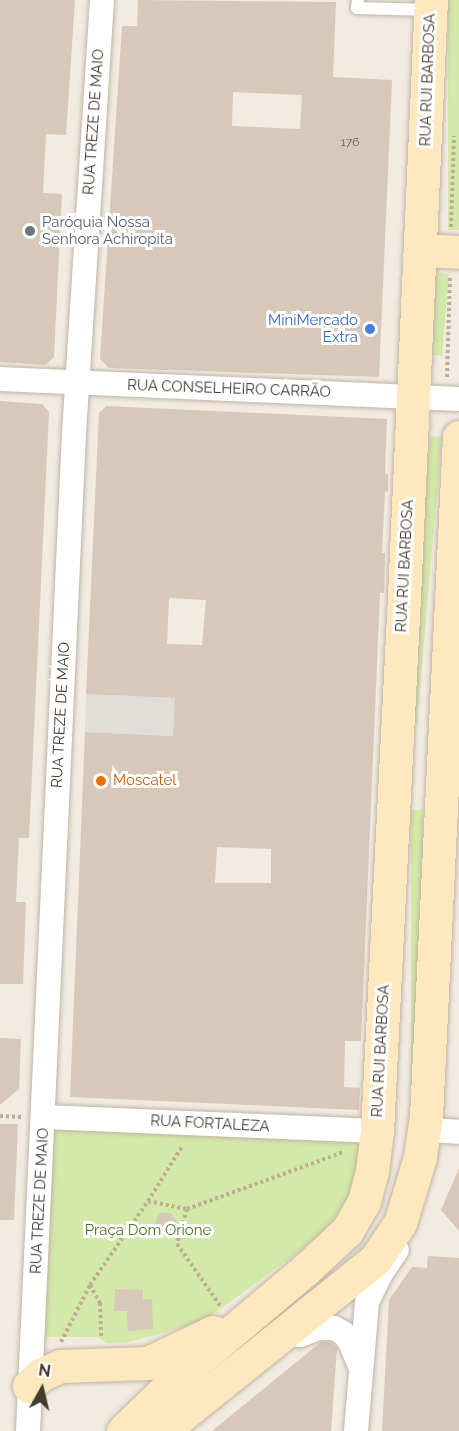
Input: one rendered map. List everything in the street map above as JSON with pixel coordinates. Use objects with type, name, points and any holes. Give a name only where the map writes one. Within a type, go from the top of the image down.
[{"type":"main road","name":"RUA RUI BARBOSA","points":[[376,1136],[414,397],[431,5]]},
{"type":"main road","points":[[421,250],[454,264]]},
{"type":"main road","points":[[162,1431],[375,1260],[400,1223],[423,1143],[459,437]]},
{"type":"main road","points":[[397,737],[422,750],[437,747],[444,741]]},
{"type":"main road","points":[[394,798],[420,783],[429,782],[439,785],[442,790]]},
{"type":"main road","points":[[123,1431],[177,1378],[305,1270],[347,1231],[364,1201],[376,1136]]},
{"type":"main road","points":[[29,1386],[40,1375],[60,1366],[148,1363],[209,1333],[235,1328]]},
{"type":"street","name":"RUA TREZE DE MAIO","points":[[28,1431],[34,1117],[102,0]]},
{"type":"street","name":"RUA CONSELHEIRO CARRÃO","points":[[0,379],[459,399]]},
{"type":"street","name":"RUA FORTALEZA","points":[[34,1117],[196,1124],[376,1136]]},
{"type":"street","points":[[356,1431],[367,1302],[416,1216],[426,1175],[423,1143],[459,1132]]},
{"type":"street","points":[[284,1332],[300,1335],[318,1328],[334,1328],[343,1333],[350,1342],[360,1365]]},
{"type":"lane","points":[[358,0],[357,8],[431,5]]},
{"type":"path","points":[[448,356],[454,264]]},
{"type":"path","points":[[0,1116],[34,1117]]},
{"type":"path","points":[[61,1339],[90,1285],[148,1201],[196,1124]]},
{"type":"path","points":[[148,1201],[187,1209],[376,1136]]},
{"type":"path","points":[[187,1209],[177,1244],[235,1328]]},
{"type":"path","points":[[90,1285],[100,1304],[102,1366]]},
{"type":"green space","points":[[448,0],[459,0],[459,230],[448,230]]},
{"type":"green space","points":[[437,273],[449,274],[442,356],[430,355]]},
{"type":"green space","points":[[430,436],[442,437],[417,723],[405,722]]},
{"type":"green space","points":[[411,810],[423,810],[423,1114],[411,1114]]},
{"type":"green space","name":"Praça Dom Orione","points":[[51,1126],[363,1138],[353,1194],[332,1228],[202,1322],[129,1342],[107,1343],[97,1337],[41,1337]]},
{"type":"shaded area","points":[[86,694],[175,698],[224,738],[85,732]]},
{"type":"building","points":[[0,0],[75,0],[66,135],[46,134],[43,193],[62,194],[54,357],[46,365],[0,362]]},
{"type":"building","points":[[138,0],[336,2],[333,77],[392,80],[379,377],[109,368],[100,359],[122,26],[137,26]],"holes":[[[233,92],[302,95],[300,129],[232,126]]]},
{"type":"building","points":[[0,401],[42,404],[49,412],[29,838],[19,838],[16,902],[26,902],[23,984],[0,984]]},
{"type":"building","points":[[106,406],[387,419],[385,474],[388,474],[388,492],[385,491],[382,553],[385,553],[384,593],[380,593],[361,1041],[345,1041],[344,1087],[360,1088],[359,1110],[70,1097],[85,732],[173,736],[175,698],[86,694],[99,413]],"holes":[[[169,598],[206,600],[202,645],[167,644]],[[217,847],[271,849],[271,883],[215,883]]]},
{"type":"building","points":[[0,1038],[21,1039],[19,1089],[0,1105]]},
{"type":"building","points":[[0,1124],[18,1124],[14,1220],[0,1220]]},
{"type":"building","points":[[459,1168],[459,1231],[441,1210]]},
{"type":"building","points":[[160,1213],[171,1213],[177,1222],[171,1232],[160,1231],[155,1222]]},
{"type":"building","points":[[428,1256],[459,1258],[459,1431],[382,1431],[389,1300],[412,1267],[427,1268]]},
{"type":"building","points":[[115,1289],[143,1290],[143,1299],[152,1299],[153,1329],[128,1331],[127,1311],[114,1311]]},
{"type":"building","points":[[321,1342],[330,1342],[337,1348],[331,1431],[212,1431]]},
{"type":"place","name":"Paróquia Nossa Senhora Achiropita","points":[[30,231]]},
{"type":"place","name":"MiniMercado Extra","points":[[370,329]]},
{"type":"place","name":"Moscatel","points":[[101,781]]}]
